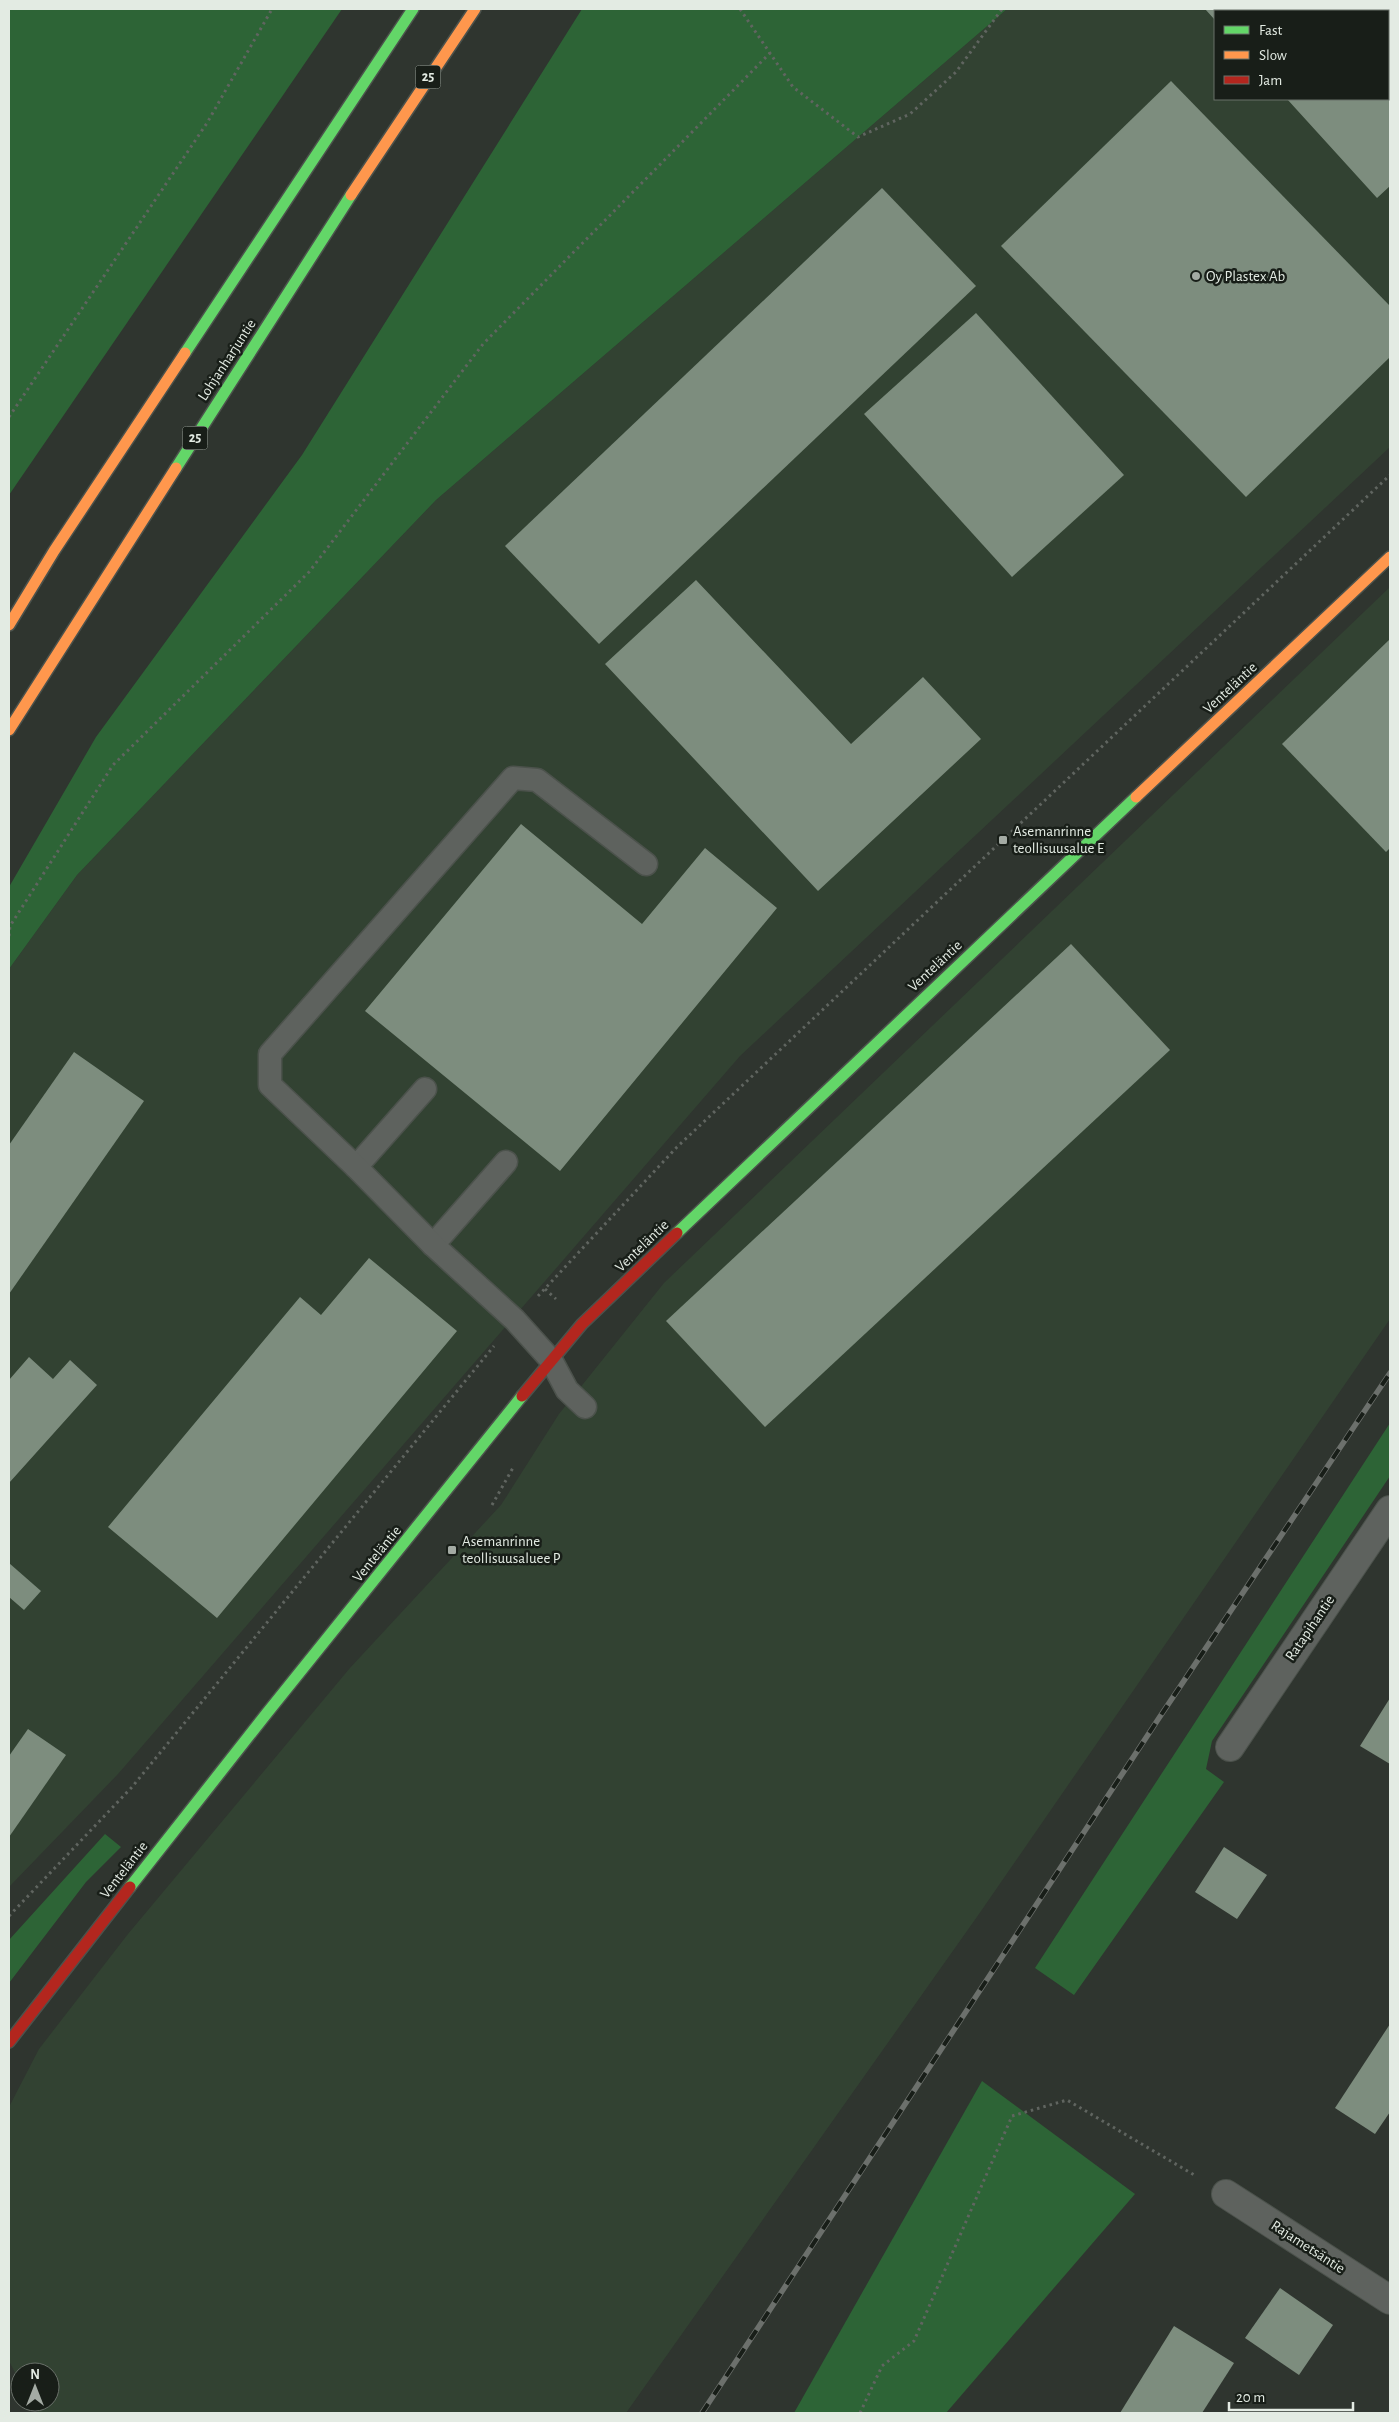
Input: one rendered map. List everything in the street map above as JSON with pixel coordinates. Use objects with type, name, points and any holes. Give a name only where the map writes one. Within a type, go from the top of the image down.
[{"type":"main road","points":[[9,625],[54,551],[413,9]]},
{"type":"main road","name":"Lohjanharjuntie","points":[[9,730],[382,146],[475,9]]},
{"type":"main road","points":[[22,583],[54,551]]},
{"type":"main road","name":"Venteläntie","points":[[9,2042],[261,1721],[582,1324],[790,1124],[1390,557]]},
{"type":"street","name":"Ratapihantie","points":[[1230,1747],[1390,1510]]},
{"type":"street","name":"Rajametsäntie","points":[[1226,2194],[1390,2300]]},
{"type":"lane","points":[[585,1407],[567,1390],[551,1360],[515,1320],[433,1245],[356,1167],[270,1085],[270,1054],[513,778],[537,780],[646,864]]},
{"type":"lane","points":[[356,1167],[425,1089]]},
{"type":"lane","points":[[433,1245],[506,1162]]},
{"type":"path","points":[[9,417],[207,123],[272,9]]},
{"type":"path","points":[[740,9],[793,87],[858,137],[910,114],[956,72],[1002,9]]},
{"type":"path","points":[[9,936],[10,926],[113,765],[309,572],[483,344],[770,53]]},
{"type":"path","points":[[860,2413],[882,2366],[914,2341],[1012,2116],[1067,2100],[1226,2194]]},
{"type":"shaded area","points":[[1007,9],[1390,9],[1390,447],[740,1056],[118,1774],[9,1887],[9,969],[77,875],[436,500]]},
{"type":"shaded area","points":[[1390,587],[1390,1319],[979,1914],[626,2413],[39,2413],[60,2412],[60,2362],[10,2363],[9,2361],[9,2107],[39,2049],[128,1934],[350,1668],[501,1505],[559,1414],[664,1283]]},
{"type":"green space","points":[[9,9],[342,9],[9,495]]},
{"type":"green space","points":[[582,9],[1007,9],[436,500],[77,875],[9,969],[9,887],[96,737],[302,455]]},
{"type":"green space","points":[[1390,1423],[1390,1476],[1212,1741],[1206,1769],[1224,1782],[1074,1995],[1035,1968]]},
{"type":"green space","points":[[105,1834],[121,1847],[86,1882],[9,1983],[9,1940]]},
{"type":"green space","points":[[982,2081],[1135,2194],[946,2413],[794,2413]]},
{"type":"building","points":[[1205,9],[1390,9],[1390,186],[1377,198],[1288,100],[1389,100],[1389,10],[1214,10],[1214,19]]},
{"type":"building","name":"Oy Plastex Ab","points":[[1171,81],[1390,306],[1390,357],[1246,497],[1001,246]]},
{"type":"building","points":[[882,188],[976,286],[599,644],[505,546]]},
{"type":"building","points":[[976,313],[1124,475],[1012,577],[864,414]]},
{"type":"building","points":[[696,580],[851,744],[923,677],[981,739],[818,891],[605,664]]},
{"type":"building","points":[[1390,639],[1390,848],[1386,852],[1282,744]]},
{"type":"building","points":[[521,824],[642,924],[705,848],[777,908],[560,1171],[365,1011]]},
{"type":"building","points":[[1071,944],[1170,1050],[765,1427],[666,1321]]},
{"type":"building","points":[[74,1052],[144,1101],[9,1294],[9,1145]]},
{"type":"building","points":[[369,1258],[457,1331],[217,1618],[108,1527],[300,1297],[321,1315]]},
{"type":"building","points":[[29,1357],[53,1379],[70,1360],[97,1385],[9,1483],[9,1380]]},
{"type":"building","points":[[9,1563],[41,1591],[24,1610],[9,1597]]},
{"type":"building","points":[[1390,1698],[1390,1764],[1360,1746]]},
{"type":"building","points":[[28,1729],[66,1755],[9,1837],[9,1756]]},
{"type":"building","points":[[1224,1847],[1267,1875],[1237,1919],[1195,1892]]},
{"type":"building","points":[[1390,2024],[1390,2112],[1375,2134],[1335,2108]]},
{"type":"building","points":[[1280,2288],[1333,2325],[1299,2375],[1245,2338]]},
{"type":"building","points":[[1174,2326],[1234,2363],[1202,2413],[1120,2413]]},
{"type":"railway","points":[[702,2413],[1159,1718],[1390,1373]]},
{"type":"traffic: fast","points":[[185,353],[413,9]]},
{"type":"traffic: fast","points":[[176,468],[351,195]]},
{"type":"traffic: fast","points":[[677,1233],[1136,797]]},
{"type":"traffic: fast","points":[[130,1887],[522,1396]]},
{"type":"traffic: slow","points":[[351,195],[475,9]]},
{"type":"traffic: slow","points":[[9,625],[54,551],[185,353]]},
{"type":"traffic: slow","points":[[9,730],[176,468]]},
{"type":"traffic: slow","points":[[1136,797],[1390,557]]},
{"type":"traffic: jam","points":[[522,1396],[582,1324],[677,1233]]},
{"type":"traffic: jam","points":[[9,2042],[130,1887]]},
{"type":"place","name":"Oy Plastex Ab","points":[[1196,276]]},
{"type":"place","name":"Asemanrinne teollisuusalue E","points":[[1003,840]]},
{"type":"place","name":"Asemanrinne teollisuusaluee P","points":[[452,1550]]}]
